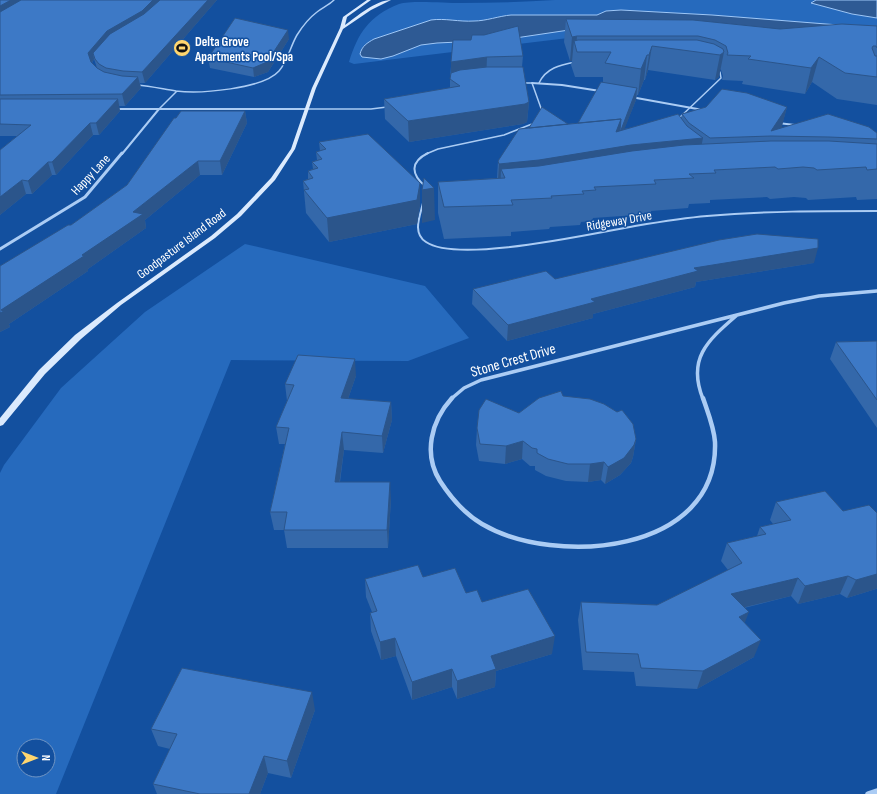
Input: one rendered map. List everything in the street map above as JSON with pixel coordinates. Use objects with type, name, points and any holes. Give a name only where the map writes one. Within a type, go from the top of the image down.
[{"type":"street","name":"Goodpasture Island Road","points":[[0,423],[42,372],[78,337],[119,304],[213,238],[240,215],[273,179],[293,150],[314,88],[342,28],[345,17],[369,0]]},
{"type":"street","points":[[342,28],[370,9],[389,0]]},
{"type":"street","points":[[532,83],[573,86],[605,92]]},
{"type":"street","points":[[627,96],[704,110]]},
{"type":"street","points":[[111,109],[307,109]]},
{"type":"street","name":"Happy Lane","points":[[0,249],[85,197],[159,109]]},
{"type":"street","points":[[774,122],[796,125]]},
{"type":"street","name":"Stone Crest Drive","points":[[736,316],[710,338],[701,354],[698,364],[697,375],[699,387],[713,427],[716,444],[714,464],[708,481],[699,497],[687,512],[666,528],[637,538],[599,546],[564,546],[524,539],[486,527],[462,510],[443,486],[431,462],[431,439],[437,420],[451,400],[464,388],[481,380],[736,316],[820,296],[877,291]]},
{"type":"street","points":[[868,794],[877,791]]},
{"type":"lane","points":[[136,85],[177,91],[216,90],[263,80],[276,74],[285,64],[296,37],[307,22],[318,12],[329,6],[334,0]]},
{"type":"lane","points":[[539,83],[542,76],[550,70],[562,65],[582,62]]},
{"type":"lane","points":[[674,124],[688,108],[721,78],[720,72],[714,68]]},
{"type":"lane","points":[[520,83],[532,83],[542,109],[542,116]]},
{"type":"lane","points":[[159,109],[177,91]]},
{"type":"lane","points":[[307,109],[371,108],[388,106]]},
{"type":"lane","points":[[424,193],[426,186],[417,178],[414,170],[416,162],[424,154],[446,147],[517,131],[534,123]]},
{"type":"lane","name":"Ridgeway Drive","points":[[423,200],[418,228],[421,237],[434,246],[457,250],[555,241],[642,225],[713,216],[793,211],[877,211]]},
{"type":"shaded area","points":[[555,0],[816,0],[811,3],[852,14],[877,18],[877,49],[585,36],[354,64],[349,62],[356,42],[372,20],[399,4],[420,2],[484,3]]},
{"type":"shaded area","points":[[816,0],[877,0],[877,18],[852,14],[811,3]]},
{"type":"shaded area","points":[[621,10],[712,15],[877,28],[877,33],[569,30],[502,40],[421,45],[381,59],[362,57],[360,54],[365,45],[374,39],[431,20],[442,19],[479,21],[511,15],[597,15],[606,11]]},
{"type":"shaded area","points":[[245,244],[425,286],[469,338],[408,361],[231,360],[56,794],[0,794],[0,473],[4,465],[61,388],[145,312]]},
{"type":"building","points":[[0,0],[11,0],[0,6]]},
{"type":"building","points":[[21,0],[153,0],[142,11],[107,31],[88,53],[91,62],[104,72],[122,76],[138,77],[122,94],[0,95],[0,12]]},
{"type":"building","points":[[160,0],[208,0],[142,72],[106,68],[99,64],[93,53],[110,34],[144,14]]},
{"type":"building","points":[[235,18],[288,30],[267,62],[253,68],[208,58]]},
{"type":"building","points":[[566,19],[693,20],[780,29],[842,24],[877,26],[877,48],[876,46],[873,46],[872,48],[875,56],[877,56],[877,77],[845,73],[819,57],[811,68],[748,59],[751,56],[727,55],[728,53],[726,46],[715,40],[698,36],[572,37]]},
{"type":"building","points":[[518,26],[523,56],[487,57],[451,62],[453,40],[471,40],[472,35],[484,35]]},
{"type":"building","points":[[697,40],[714,44],[723,49],[724,52],[720,55],[652,46],[641,69],[605,63],[611,52],[577,52],[574,41]]},
{"type":"building","points":[[487,67],[523,67],[529,102],[525,104],[408,121],[384,99],[460,86],[450,79],[451,73],[460,70]]},
{"type":"building","points":[[601,82],[637,88],[620,131],[621,119],[578,123]]},
{"type":"building","points":[[722,89],[747,93],[787,107],[771,131],[828,114],[869,127],[877,133],[877,139],[771,136],[710,138],[689,123],[682,114],[706,107]]},
{"type":"building","points":[[0,99],[118,99],[96,123],[90,123],[52,162],[48,162],[28,181],[22,180],[0,197],[0,150],[31,125],[0,124]]},
{"type":"building","points":[[542,107],[568,124],[529,128]]},
{"type":"building","points":[[181,111],[245,111],[220,161],[198,161],[133,212],[143,214],[82,255],[84,256],[1,310],[4,311],[0,313],[0,266],[68,225],[71,225],[127,185],[174,118],[176,118]]},
{"type":"building","points":[[678,114],[687,126],[703,138],[631,145],[539,160],[499,164],[498,161],[519,129],[621,119],[616,132]]},
{"type":"building","points":[[368,134],[420,183],[417,200],[327,218],[304,190],[309,189],[303,181],[313,178],[308,171],[318,168],[312,162],[322,159],[316,152],[326,149],[319,142]]},
{"type":"building","points":[[771,141],[829,141],[877,144],[877,169],[867,170],[866,167],[817,170],[814,168],[803,167],[778,169],[775,167],[714,170],[716,173],[689,174],[694,178],[654,180],[656,184],[594,187],[596,190],[582,191],[584,194],[551,196],[552,198],[511,200],[513,205],[444,207],[438,182],[505,178],[501,169],[539,166],[632,151],[684,145]]},
{"type":"building","points":[[424,178],[434,188],[422,190]]},
{"type":"building","points":[[757,234],[818,239],[818,248],[694,268],[698,271],[591,299],[595,302],[508,325],[473,289],[546,271],[555,279],[719,240]]},
{"type":"building","points":[[877,341],[877,400],[836,342]]},
{"type":"building","points":[[298,355],[355,359],[341,398],[391,402],[382,436],[342,432],[335,482],[390,482],[387,530],[284,530],[287,512],[270,512],[289,428],[276,427],[294,385],[285,384]]},
{"type":"building","points":[[561,391],[563,396],[590,399],[604,404],[617,412],[622,410],[633,424],[636,439],[634,445],[624,458],[608,467],[604,462],[590,464],[568,464],[548,459],[537,453],[537,449],[532,448],[523,441],[506,446],[480,444],[477,428],[479,410],[486,399],[519,413],[539,398]]},
{"type":"building","points":[[825,491],[843,511],[869,505],[877,513],[877,574],[856,580],[848,576],[805,586],[798,578],[731,594],[749,612],[739,617],[761,640],[703,671],[641,668],[638,654],[586,652],[581,602],[657,605],[742,563],[727,543],[766,534],[760,527],[791,520],[776,502]]},
{"type":"building","points":[[418,565],[423,577],[455,568],[466,593],[477,590],[482,602],[528,589],[555,636],[491,656],[496,669],[457,681],[452,669],[412,682],[395,638],[380,642],[370,613],[377,611],[365,579]]},
{"type":"building","points":[[182,668],[312,692],[287,761],[264,756],[249,794],[200,794],[153,784],[177,734],[151,729]]},
{"type":"place","name":"Delta Grove Apartments Pool/Spa","points":[[182,48]]}]
